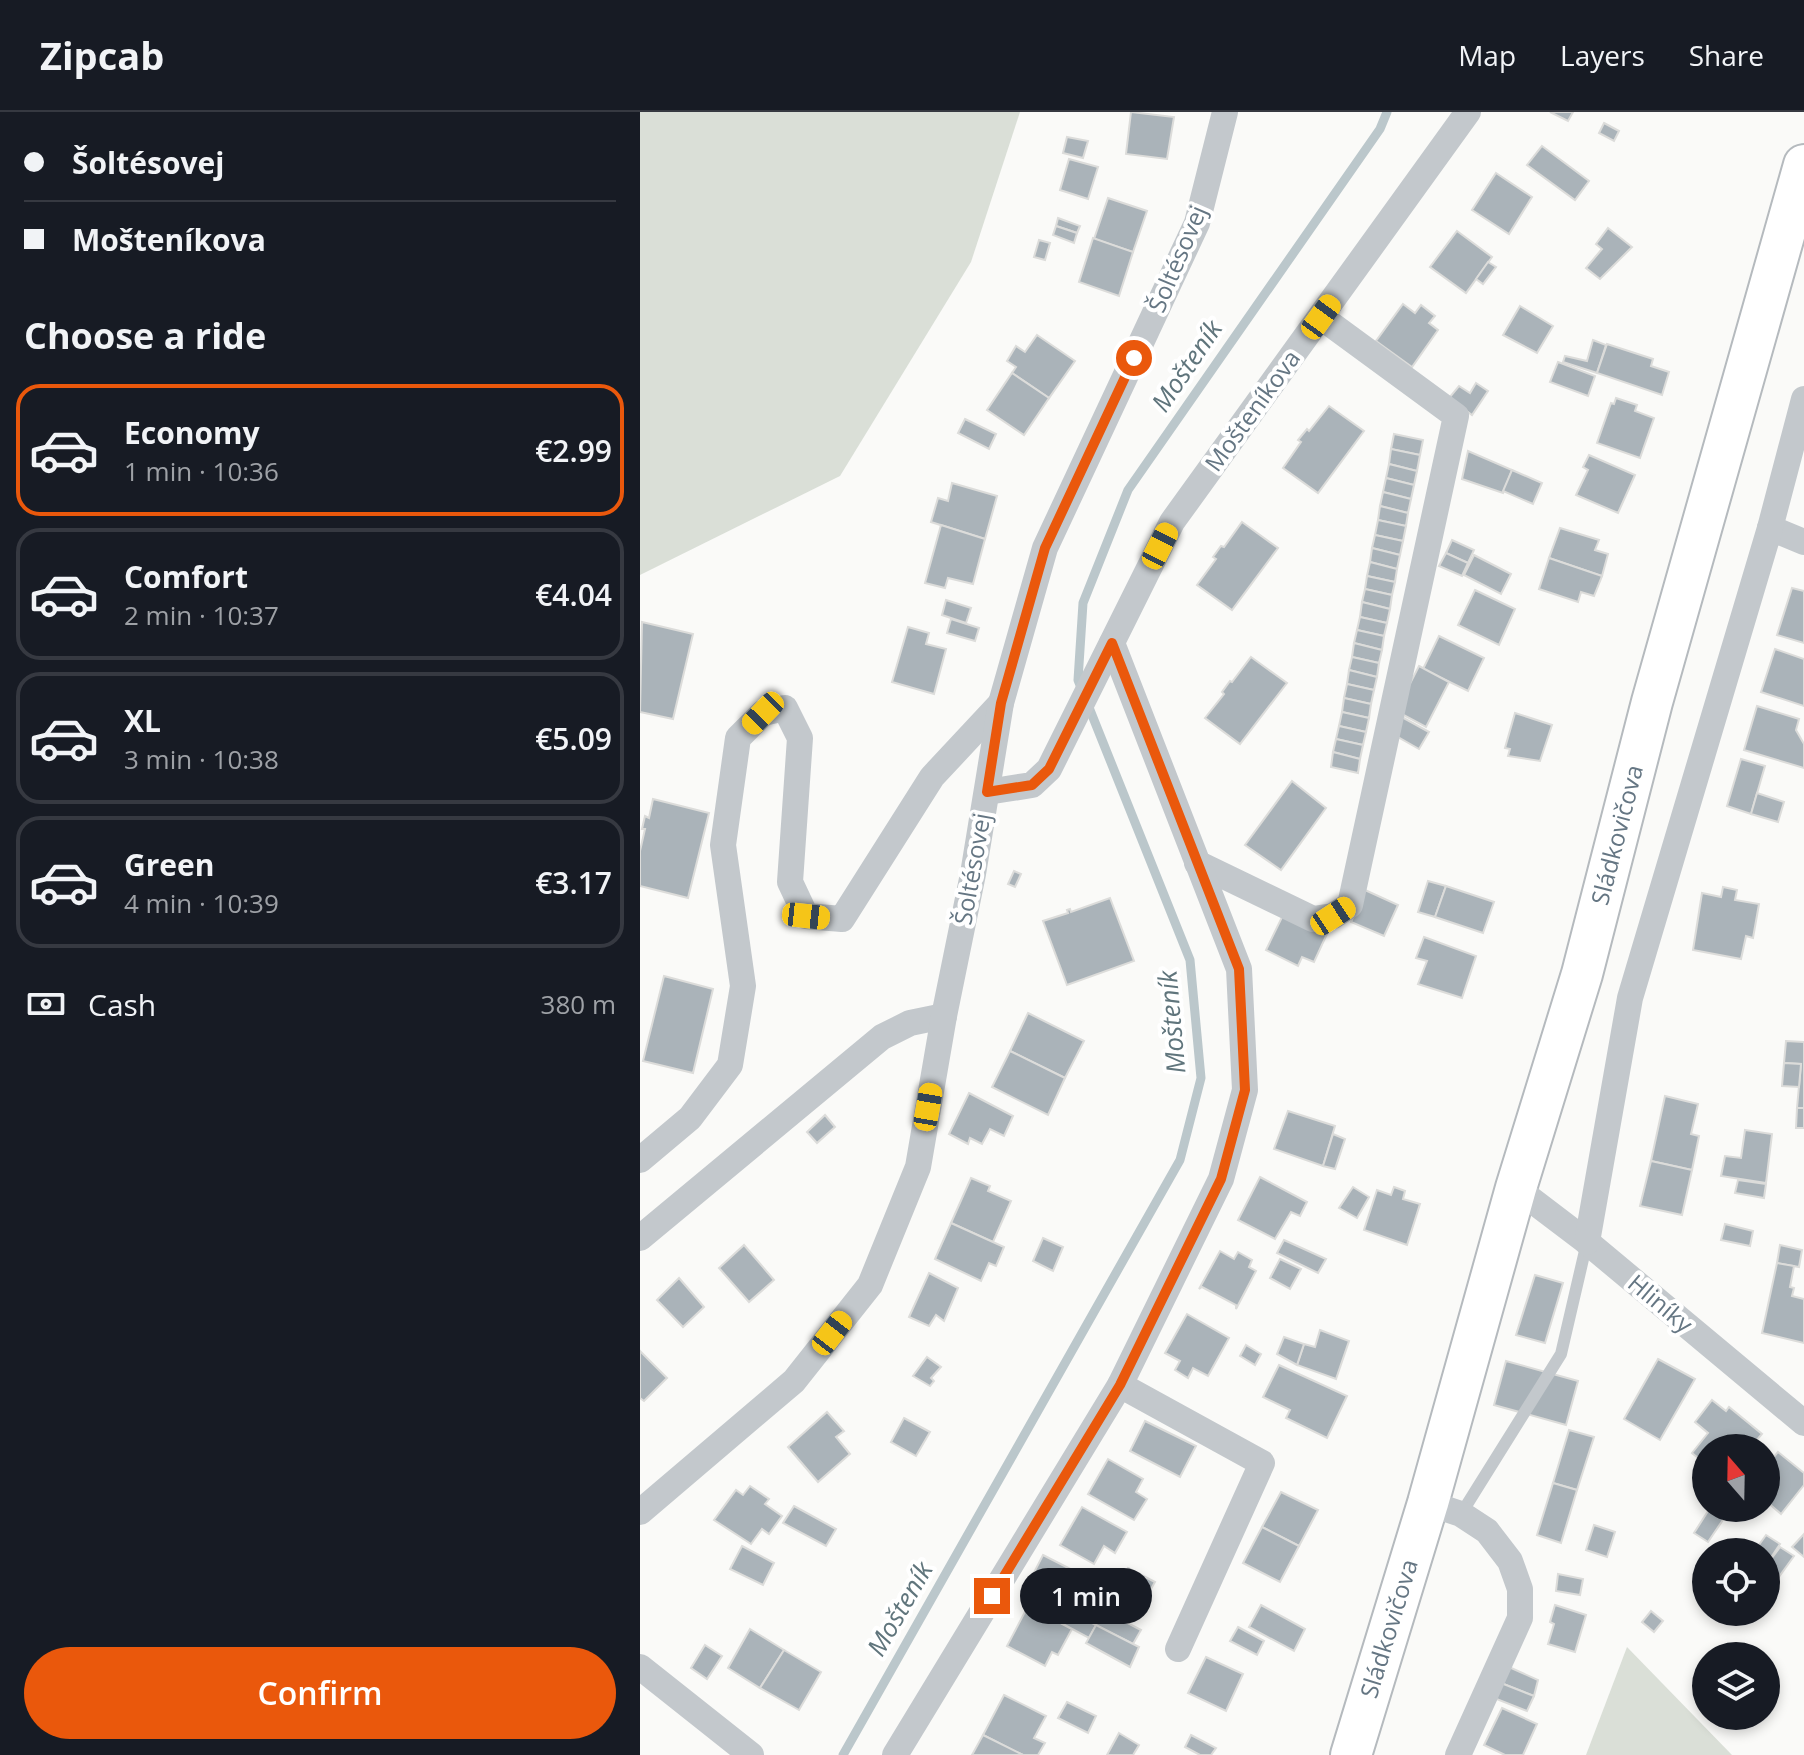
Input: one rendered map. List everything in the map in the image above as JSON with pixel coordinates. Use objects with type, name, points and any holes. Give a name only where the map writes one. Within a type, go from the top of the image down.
[{"type":"main road","name":"Sládkovičova","points":[[1351,1755],[1445,1508],[1516,1188],[1582,974],[1652,702],[1804,165]]},
{"type":"street","name":"Šoltésovej","points":[[640,1512],[794,1381],[870,1285],[918,1167],[1001,703],[1045,548],[1197,223],[1225,112]]},
{"type":"street","name":"Mošteníkova","points":[[987,792],[1032,785],[1049,769],[1172,522],[1468,112]]},
{"type":"street","points":[[1197,863],[1313,919],[1333,916],[1350,905],[1456,416],[1321,317]]},
{"type":"street","points":[[1587,1242],[1630,998],[1770,528],[1804,399]]},
{"type":"street","points":[[1770,528],[1804,542]]},
{"type":"street","points":[[895,1755],[1120,1385],[1221,1179],[1245,1090],[1239,969],[1112,643]]},
{"type":"street","points":[[640,1160],[690,1118],[730,1065],[743,986],[723,845],[738,738],[763,713],[785,708],[800,738],[790,882],[806,916],[842,919],[932,777],[1001,703]]},
{"type":"street","points":[[640,1238],[882,1037],[910,1023],[944,1016]]},
{"type":"street","name":"Hliníky","points":[[1516,1188],[1587,1242],[1804,1422]]},
{"type":"street","points":[[1120,1385],[1262,1463],[1178,1649]]},
{"type":"street","points":[[1445,1508],[1487,1531],[1510,1561],[1520,1589],[1520,1618],[1458,1755]]},
{"type":"street","points":[[640,1667],[751,1755]]},
{"type":"lane","points":[[1445,1508],[1561,1354],[1587,1242]]},
{"type":"shaded area","points":[[640,112],[1020,112],[971,262],[840,476],[640,575]]},
{"type":"shaded area","points":[[1627,1647],[1692,1714],[1692,1730],[1708,1730],[1732,1755],[1586,1755]]},
{"type":"building","points":[[1131,112],[1174,117],[1167,159],[1126,154]]},
{"type":"building","points":[[1550,112],[1573,112],[1568,121]]},
{"type":"building","points":[[1604,123],[1619,131],[1614,141],[1599,133]]},
{"type":"building","points":[[1067,137],[1088,141],[1083,158],[1063,153]]},
{"type":"building","points":[[1542,146],[1589,181],[1575,200],[1527,165]]},
{"type":"building","points":[[1069,159],[1098,167],[1088,199],[1060,190]]},
{"type":"building","points":[[1496,173],[1532,197],[1509,234],[1472,210]]},
{"type":"building","points":[[1108,198],[1147,211],[1133,252],[1094,239]]},
{"type":"building","points":[[1058,218],[1080,226],[1077,233],[1056,226]]},
{"type":"building","points":[[1056,226],[1077,233],[1074,243],[1053,235]]},
{"type":"building","points":[[1608,228],[1632,247],[1600,279],[1586,268],[1602,249],[1596,244]]},
{"type":"building","points":[[1457,231],[1492,257],[1466,293],[1430,267]]},
{"type":"building","points":[[1093,238],[1133,252],[1119,296],[1079,282]]},
{"type":"building","points":[[1039,240],[1050,243],[1045,260],[1034,257]]},
{"type":"building","points":[[1488,262],[1496,267],[1483,284],[1476,279]]},
{"type":"building","points":[[1403,304],[1415,313],[1421,305],[1435,316],[1429,323],[1438,330],[1412,367],[1376,341]]},
{"type":"building","points":[[1520,306],[1553,326],[1537,353],[1503,335]]},
{"type":"building","points":[[1037,335],[1075,361],[1049,398],[1012,373],[1016,367],[1007,361],[1016,346],[1025,352]]},
{"type":"building","points":[[1593,340],[1606,345],[1597,373],[1563,362],[1565,356],[1587,361]]},
{"type":"building","points":[[1607,344],[1653,359],[1651,366],[1669,372],[1662,395],[1597,373]]},
{"type":"building","points":[[1558,362],[1595,376],[1588,396],[1550,382]]},
{"type":"building","points":[[1012,373],[1049,398],[1024,435],[987,410]]},
{"type":"building","points":[[1476,383],[1488,391],[1472,415],[1449,398],[1459,386],[1470,393]]},
{"type":"building","points":[[1616,398],[1637,405],[1635,411],[1654,418],[1640,458],[1597,443],[1611,403],[1614,404]]},
{"type":"building","points":[[1329,406],[1364,431],[1318,493],[1283,468],[1301,442],[1298,440]]},
{"type":"building","points":[[965,419],[996,434],[989,449],[958,433]]},
{"type":"building","points":[[1394,434],[1423,440],[1420,455],[1391,449]]},
{"type":"building","points":[[1391,449],[1420,455],[1417,471],[1389,464]]},
{"type":"building","points":[[1468,451],[1512,470],[1503,493],[1462,479]]},
{"type":"building","points":[[1589,455],[1635,475],[1618,513],[1576,495],[1588,470],[1583,467]]},
{"type":"building","points":[[1389,464],[1417,471],[1414,485],[1386,478]]},
{"type":"building","points":[[1512,470],[1542,483],[1533,504],[1503,491]]},
{"type":"building","points":[[1386,478],[1414,485],[1411,499],[1383,492]]},
{"type":"building","points":[[952,483],[997,496],[985,539],[931,522],[938,498],[948,501]]},
{"type":"building","points":[[1383,492],[1411,499],[1408,513],[1380,506]]},
{"type":"building","points":[[1380,506],[1408,513],[1406,526],[1378,520]]},
{"type":"building","points":[[1378,520],[1406,526],[1403,541],[1375,535]]},
{"type":"building","points":[[1242,522],[1278,548],[1232,610],[1197,585],[1216,559],[1213,557]]},
{"type":"building","points":[[941,525],[985,539],[973,584],[948,578],[945,588],[925,583]]},
{"type":"building","points":[[1560,528],[1599,540],[1595,550],[1608,554],[1602,576],[1549,558]]},
{"type":"building","points":[[1375,535],[1403,541],[1400,555],[1372,548]]},
{"type":"building","points":[[1452,540],[1474,550],[1468,563],[1446,553]]},
{"type":"building","points":[[1372,548],[1400,555],[1397,569],[1370,562]]},
{"type":"building","points":[[1446,553],[1468,563],[1462,576],[1439,566]]},
{"type":"building","points":[[1474,555],[1511,574],[1501,594],[1464,575]]},
{"type":"building","points":[[1549,558],[1602,576],[1594,596],[1581,592],[1578,602],[1539,589]]},
{"type":"building","points":[[1370,562],[1397,569],[1395,582],[1367,576]]},
{"type":"building","points":[[1367,576],[1395,582],[1392,595],[1365,589]]},
{"type":"building","points":[[1792,588],[1804,591],[1804,643],[1777,635]]},
{"type":"building","points":[[1365,589],[1392,595],[1390,609],[1362,602]]},
{"type":"building","points":[[1475,590],[1515,609],[1499,645],[1458,625]]},
{"type":"building","points":[[946,600],[971,608],[966,623],[942,615]]},
{"type":"building","points":[[1362,602],[1390,609],[1387,623],[1360,617]]},
{"type":"building","points":[[1360,617],[1387,623],[1384,636],[1357,630]]},
{"type":"building","points":[[951,619],[979,628],[975,641],[947,633]]},
{"type":"building","points":[[642,622],[693,634],[673,719],[640,712]]},
{"type":"building","points":[[908,627],[929,633],[926,644],[946,649],[934,694],[892,682]]},
{"type":"building","points":[[1357,630],[1384,636],[1382,650],[1354,643]]},
{"type":"building","points":[[1439,636],[1484,658],[1468,691],[1423,669]]},
{"type":"building","points":[[1354,643],[1382,650],[1379,663],[1352,657]]},
{"type":"building","points":[[1775,649],[1804,659],[1804,706],[1761,692]]},
{"type":"building","points":[[1251,657],[1287,683],[1240,744],[1205,718]]},
{"type":"building","points":[[1352,657],[1379,663],[1377,677],[1349,670]]},
{"type":"building","points":[[1419,666],[1449,682],[1426,727],[1396,711]]},
{"type":"building","points":[[1349,670],[1377,677],[1374,690],[1347,684]]},
{"type":"building","points":[[1347,684],[1374,690],[1371,704],[1344,698]]},
{"type":"building","points":[[1344,698],[1371,704],[1369,718],[1342,712]]},
{"type":"building","points":[[1757,706],[1799,719],[1796,730],[1804,744],[1804,768],[1744,750]]},
{"type":"building","points":[[1342,712],[1369,718],[1366,732],[1339,726]]},
{"type":"building","points":[[1515,713],[1552,725],[1540,761],[1508,756],[1510,749],[1505,748]]},
{"type":"building","points":[[1400,716],[1429,732],[1419,749],[1391,733]]},
{"type":"building","points":[[1339,726],[1366,732],[1363,745],[1336,739]]},
{"type":"building","points":[[1336,739],[1363,745],[1360,759],[1333,752]]},
{"type":"building","points":[[1333,752],[1360,759],[1358,773],[1331,767]]},
{"type":"building","points":[[1741,759],[1765,766],[1751,814],[1727,806]]},
{"type":"building","points":[[1292,781],[1326,808],[1281,870],[1245,845]]},
{"type":"building","points":[[1757,793],[1784,802],[1778,822],[1751,814]]},
{"type":"building","points":[[653,799],[709,813],[688,898],[640,886],[640,851],[645,829],[642,829],[645,816],[649,818]]},
{"type":"building","points":[[1014,871],[1021,874],[1015,887],[1008,884]]},
{"type":"building","points":[[1428,881],[1446,886],[1435,917],[1418,912]]},
{"type":"building","points":[[1446,886],[1494,902],[1483,933],[1435,917]]},
{"type":"building","points":[[1723,887],[1737,890],[1735,900],[1759,904],[1753,938],[1746,936],[1741,959],[1693,950],[1702,893],[1721,897]]},
{"type":"building","points":[[1365,890],[1398,905],[1384,936],[1351,922]]},
{"type":"building","points":[[1110,898],[1134,961],[1067,985],[1043,921],[1068,913],[1067,910],[1071,912]]},
{"type":"building","points":[[1284,913],[1327,934],[1314,962],[1302,957],[1298,966],[1266,950]]},
{"type":"building","points":[[1424,937],[1476,956],[1462,998],[1418,984],[1427,961],[1416,958]]},
{"type":"building","points":[[664,976],[713,989],[693,1073],[643,1061]]},
{"type":"building","points":[[1028,1013],[1084,1041],[1065,1078],[1010,1051]]},
{"type":"building","points":[[1786,1041],[1804,1042],[1804,1108],[1797,1108],[1801,1064],[1784,1063]]},
{"type":"building","points":[[1010,1051],[1065,1078],[1048,1115],[992,1087]]},
{"type":"building","points":[[1784,1063],[1801,1064],[1799,1087],[1782,1086]]},
{"type":"building","points":[[969,1093],[1013,1116],[1004,1136],[990,1129],[982,1144],[970,1138],[968,1144],[949,1134]]},
{"type":"building","points":[[1665,1096],[1698,1104],[1691,1134],[1699,1136],[1692,1170],[1651,1161]]},
{"type":"building","points":[[1797,1108],[1804,1108],[1804,1128],[1796,1128]]},
{"type":"building","points":[[1288,1111],[1335,1126],[1323,1166],[1274,1149]]},
{"type":"building","points":[[825,1115],[835,1127],[817,1143],[807,1132]]},
{"type":"building","points":[[1745,1130],[1772,1134],[1766,1183],[1721,1176],[1725,1156],[1741,1158]]},
{"type":"building","points":[[1333,1134],[1345,1139],[1335,1169],[1323,1166]]},
{"type":"building","points":[[1651,1161],[1692,1170],[1682,1215],[1640,1206]]},
{"type":"building","points":[[1260,1177],[1307,1202],[1300,1216],[1291,1212],[1275,1239],[1238,1220]]},
{"type":"building","points":[[971,1178],[990,1186],[988,1191],[1011,1201],[993,1242],[951,1223]]},
{"type":"building","points":[[1738,1180],[1766,1184],[1764,1198],[1735,1193]]},
{"type":"building","points":[[1353,1187],[1369,1197],[1357,1218],[1339,1208]]},
{"type":"building","points":[[1394,1187],[1405,1191],[1403,1199],[1420,1204],[1407,1245],[1364,1230],[1377,1190],[1391,1195]]},
{"type":"building","points":[[951,1223],[1004,1247],[996,1266],[989,1263],[981,1281],[935,1259]]},
{"type":"building","points":[[1725,1224],[1753,1231],[1750,1246],[1721,1240]]},
{"type":"building","points":[[1043,1238],[1063,1247],[1053,1271],[1033,1261]]},
{"type":"building","points":[[1284,1240],[1326,1259],[1318,1273],[1277,1253]]},
{"type":"building","points":[[744,1245],[774,1280],[749,1302],[719,1268]]},
{"type":"building","points":[[1780,1245],[1802,1250],[1799,1267],[1777,1263]]},
{"type":"building","points":[[1220,1251],[1234,1259],[1238,1252],[1252,1260],[1249,1267],[1256,1271],[1236,1309],[1236,1305],[1202,1287],[1199,1289]]},
{"type":"building","points":[[1280,1259],[1301,1269],[1290,1289],[1270,1278]]},
{"type":"building","points":[[1777,1263],[1794,1266],[1790,1287],[1794,1288],[1792,1296],[1804,1299],[1804,1343],[1762,1333]]},
{"type":"building","points":[[929,1273],[958,1288],[944,1321],[936,1315],[929,1326],[909,1317]]},
{"type":"building","points":[[1535,1275],[1563,1283],[1545,1343],[1516,1335]]},
{"type":"building","points":[[679,1278],[704,1307],[683,1327],[657,1300]]},
{"type":"building","points":[[1187,1314],[1229,1338],[1208,1376],[1193,1368],[1188,1378],[1175,1370],[1180,1361],[1165,1353]]},
{"type":"building","points":[[1320,1330],[1349,1341],[1336,1379],[1297,1365],[1304,1344],[1315,1347]]},
{"type":"building","points":[[1284,1337],[1304,1344],[1297,1365],[1277,1354]]},
{"type":"building","points":[[1246,1345],[1261,1354],[1255,1365],[1240,1356]]},
{"type":"building","points":[[640,1351],[667,1378],[644,1401],[640,1398]]},
{"type":"building","points":[[927,1357],[941,1367],[931,1378],[934,1381],[930,1386],[913,1376]]},
{"type":"building","points":[[1658,1359],[1695,1379],[1660,1440],[1624,1419]]},
{"type":"building","points":[[1506,1361],[1578,1381],[1566,1425],[1494,1405]]},
{"type":"building","points":[[1279,1365],[1347,1396],[1327,1438],[1286,1418],[1290,1410],[1263,1397]]},
{"type":"building","points":[[1712,1400],[1726,1411],[1729,1407],[1762,1434],[1707,1434],[1695,1422]]},
{"type":"building","points":[[827,1412],[844,1431],[836,1437],[850,1454],[818,1482],[788,1447]]},
{"type":"building","points":[[904,1418],[930,1432],[916,1456],[891,1442]]},
{"type":"building","points":[[1145,1421],[1196,1446],[1180,1477],[1130,1451]]},
{"type":"building","points":[[1569,1430],[1594,1437],[1577,1490],[1553,1483]]},
{"type":"building","points":[[1780,1454],[1804,1473],[1804,1485],[1781,1514]]},
{"type":"building","points":[[1108,1459],[1143,1479],[1136,1492],[1147,1499],[1134,1520],[1088,1494]]},
{"type":"building","points":[[1553,1483],[1577,1490],[1561,1543],[1537,1535]]},
{"type":"building","points":[[750,1486],[769,1499],[765,1504],[782,1516],[769,1534],[762,1529],[751,1544],[714,1520],[736,1490],[743,1495]]},
{"type":"building","points":[[1281,1492],[1318,1510],[1299,1546],[1262,1527]]},
{"type":"building","points":[[794,1506],[836,1529],[826,1546],[783,1523]]},
{"type":"building","points":[[1082,1507],[1127,1532],[1115,1553],[1104,1546],[1094,1564],[1060,1545]]},
{"type":"building","points":[[1701,1522],[1722,1522],[1711,1538],[1702,1538],[1694,1533]]},
{"type":"building","points":[[1594,1525],[1615,1532],[1607,1557],[1586,1550]]},
{"type":"building","points":[[1262,1527],[1299,1546],[1280,1582],[1243,1563]]},
{"type":"building","points":[[1804,1534],[1804,1557],[1792,1547]]},
{"type":"building","points":[[742,1546],[774,1563],[763,1585],[730,1569]]},
{"type":"building","points":[[1780,1547],[1794,1556],[1780,1575]]},
{"type":"building","points":[[1043,1555],[1084,1576],[1079,1586],[1075,1584],[1067,1599],[1078,1604],[1073,1614],[1025,1590]]},
{"type":"building","points":[[1128,1568],[1155,1582],[1146,1598],[1119,1584]]},
{"type":"building","points":[[1558,1574],[1583,1579],[1580,1595],[1556,1591]]},
{"type":"building","points":[[1108,1588],[1130,1600],[1120,1619],[1141,1630],[1133,1644],[1073,1614],[1078,1604],[1095,1613]]},
{"type":"building","points":[[1261,1605],[1305,1629],[1294,1651],[1249,1627]]},
{"type":"building","points":[[1555,1605],[1586,1615],[1575,1652],[1548,1644]]},
{"type":"building","points":[[1028,1606],[1072,1629],[1058,1655],[1052,1652],[1045,1666],[1007,1646]]},
{"type":"building","points":[[1068,1611],[1096,1625],[1089,1638],[1061,1623]]},
{"type":"building","points":[[1651,1611],[1663,1621],[1654,1632],[1642,1622]]},
{"type":"building","points":[[1096,1625],[1139,1647],[1130,1667],[1086,1643]]},
{"type":"building","points":[[1238,1627],[1264,1641],[1257,1655],[1230,1641]]},
{"type":"building","points":[[750,1629],[784,1650],[760,1688],[728,1668]]},
{"type":"building","points":[[705,1645],[722,1656],[707,1679],[691,1668]]},
{"type":"building","points":[[784,1650],[821,1672],[799,1710],[760,1688]]},
{"type":"building","points":[[1206,1657],[1243,1674],[1226,1711],[1188,1693]]},
{"type":"building","points":[[1509,1667],[1538,1680],[1534,1696],[1501,1683]]},
{"type":"building","points":[[1501,1683],[1534,1696],[1527,1711],[1494,1698]]},
{"type":"building","points":[[1004,1695],[1046,1716],[1034,1738],[1045,1743],[1038,1755],[1023,1755],[983,1735]]},
{"type":"building","points":[[1067,1702],[1096,1716],[1088,1733],[1058,1718]]},
{"type":"building","points":[[1502,1708],[1537,1724],[1523,1755],[1505,1755],[1484,1745]]},
{"type":"building","points":[[1119,1733],[1139,1745],[1133,1755],[1107,1755]]},
{"type":"building","points":[[983,1735],[1023,1755],[972,1755]]},
{"type":"building","points":[[1191,1735],[1216,1748],[1211,1755],[1200,1755],[1185,1747]]},
{"type":"waterway","name":"Mošteník","points":[[843,1755],[1180,1160],[1201,1078],[1190,960],[1078,680],[1083,603],[1128,490],[1380,129],[1387,112]]},
{"type":"route","points":[[992,1596],[1120,1385],[1221,1179],[1245,1090],[1239,969],[1112,643],[1049,769],[1032,785],[987,792],[1001,703],[1045,548],[1134,358]]}]
